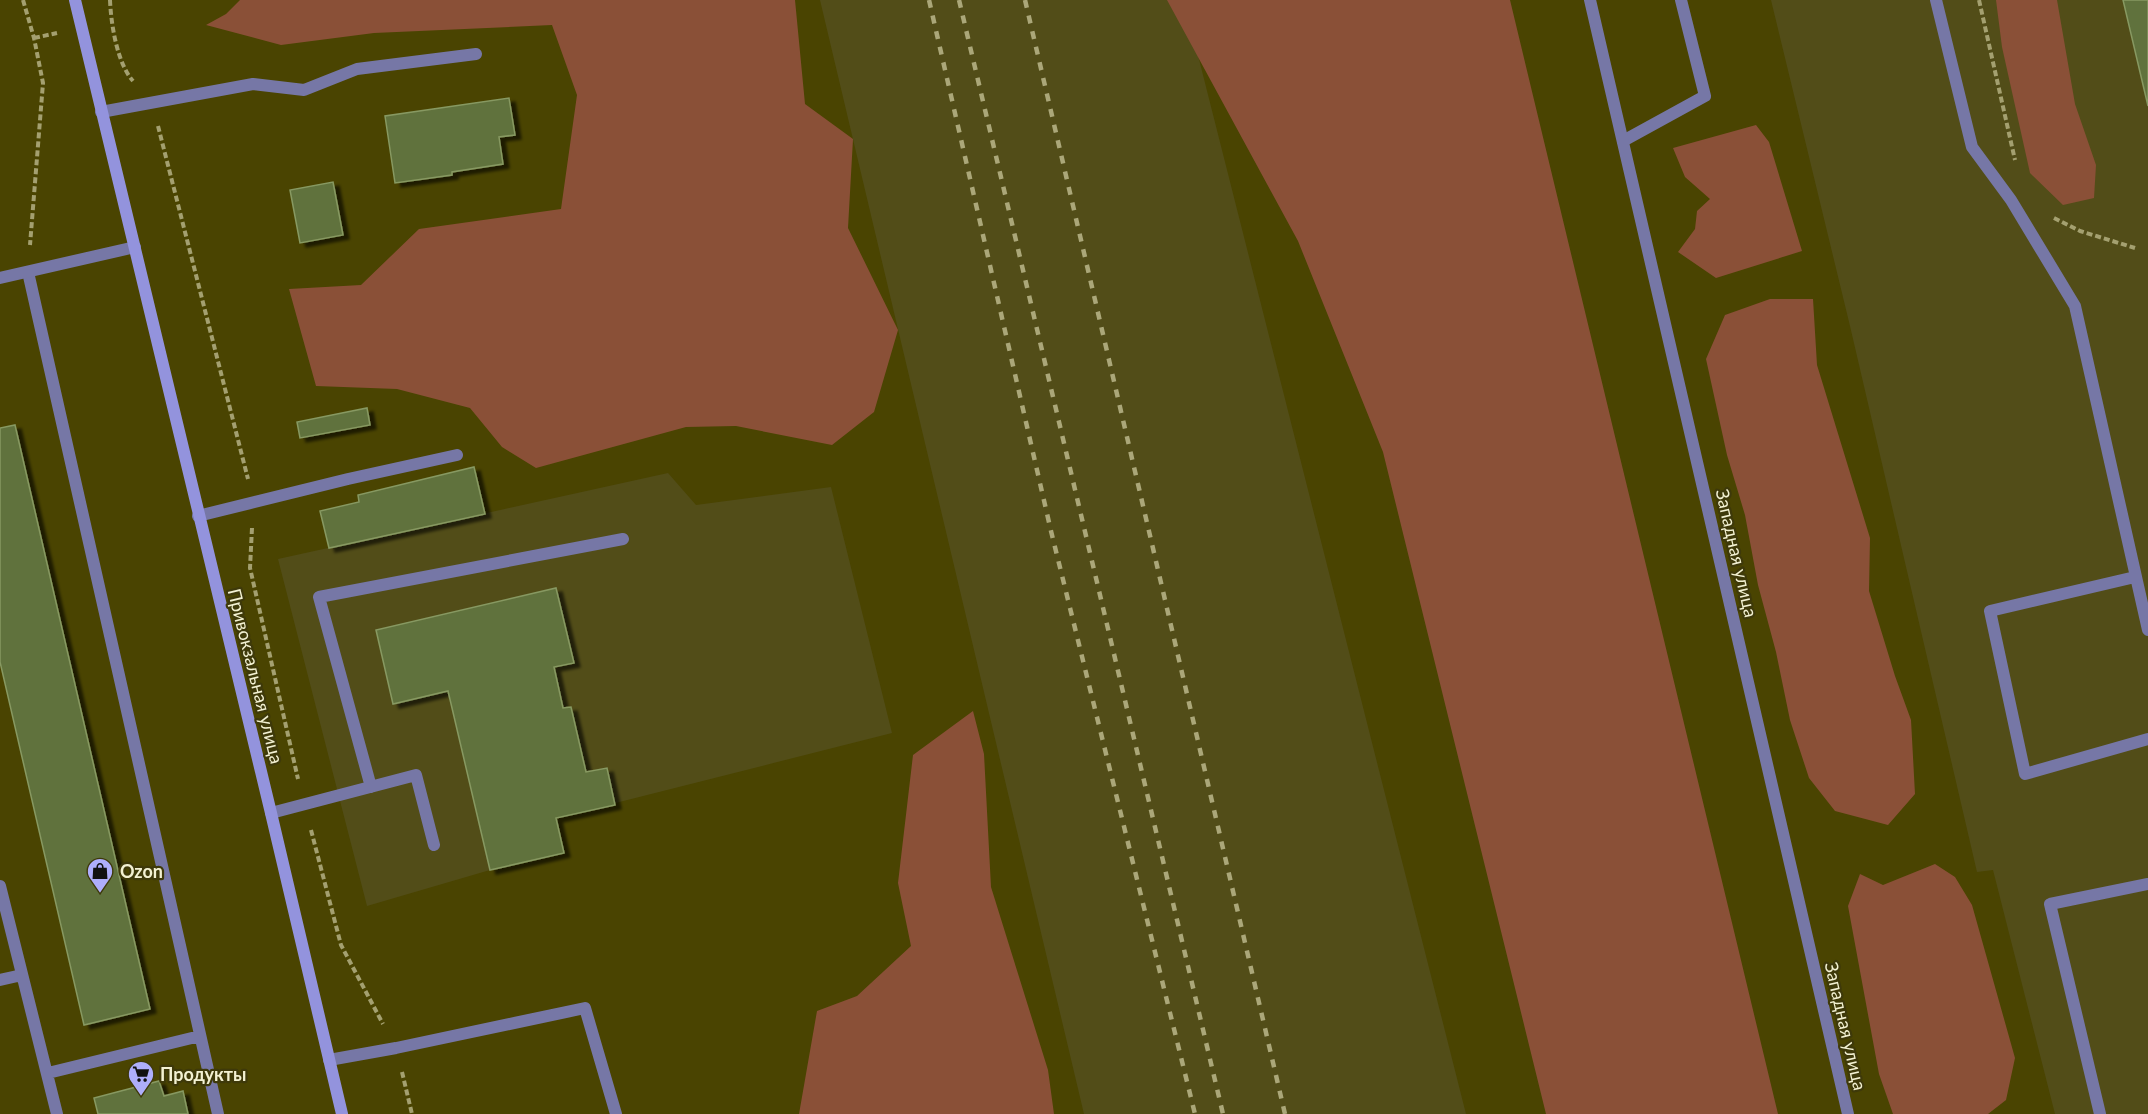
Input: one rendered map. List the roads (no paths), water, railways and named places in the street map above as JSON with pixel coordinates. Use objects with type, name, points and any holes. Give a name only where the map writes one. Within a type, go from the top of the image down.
[{"type":"main road","name":"Привокзальная улица","points":[[75,0],[342,1114]]},
{"type":"street","name":"Западная улица","points":[[1590,0],[1848,1114]]},
{"type":"street","points":[[1623,141],[1705,96],[1681,0]]},
{"type":"street","points":[[1936,0],[1972,147],[2011,200],[2075,306],[2148,630]]},
{"type":"street","points":[[101,112],[253,84],[304,90],[357,69],[476,54]]},
{"type":"street","points":[[0,278],[135,247]]},
{"type":"street","points":[[28,272],[218,1114]]},
{"type":"street","points":[[198,516],[457,455]]},
{"type":"street","points":[[371,787],[319,597],[623,539]]},
{"type":"street","points":[[2135,577],[1990,611],[2025,774],[2148,739]]},
{"type":"street","points":[[271,813],[416,775],[434,845]]},
{"type":"street","points":[[2100,1114],[2050,904],[2148,884]]},
{"type":"street","points":[[0,886],[57,1114]]},
{"type":"street","points":[[0,980],[22,975]]},
{"type":"street","points":[[329,1060],[585,1008],[615,1114]]},
{"type":"street","points":[[48,1073],[200,1036]]},
{"type":"railway","points":[[929,0],[1051,531],[1195,1114]]},
{"type":"railway","points":[[959,0],[1223,1114]]},
{"type":"railway","points":[[1025,0],[1285,1114]]},
{"type":"place","name":"Ozon","points":[[100,894]]},
{"type":"place","name":"Продукты","points":[[141,1097]]}]
